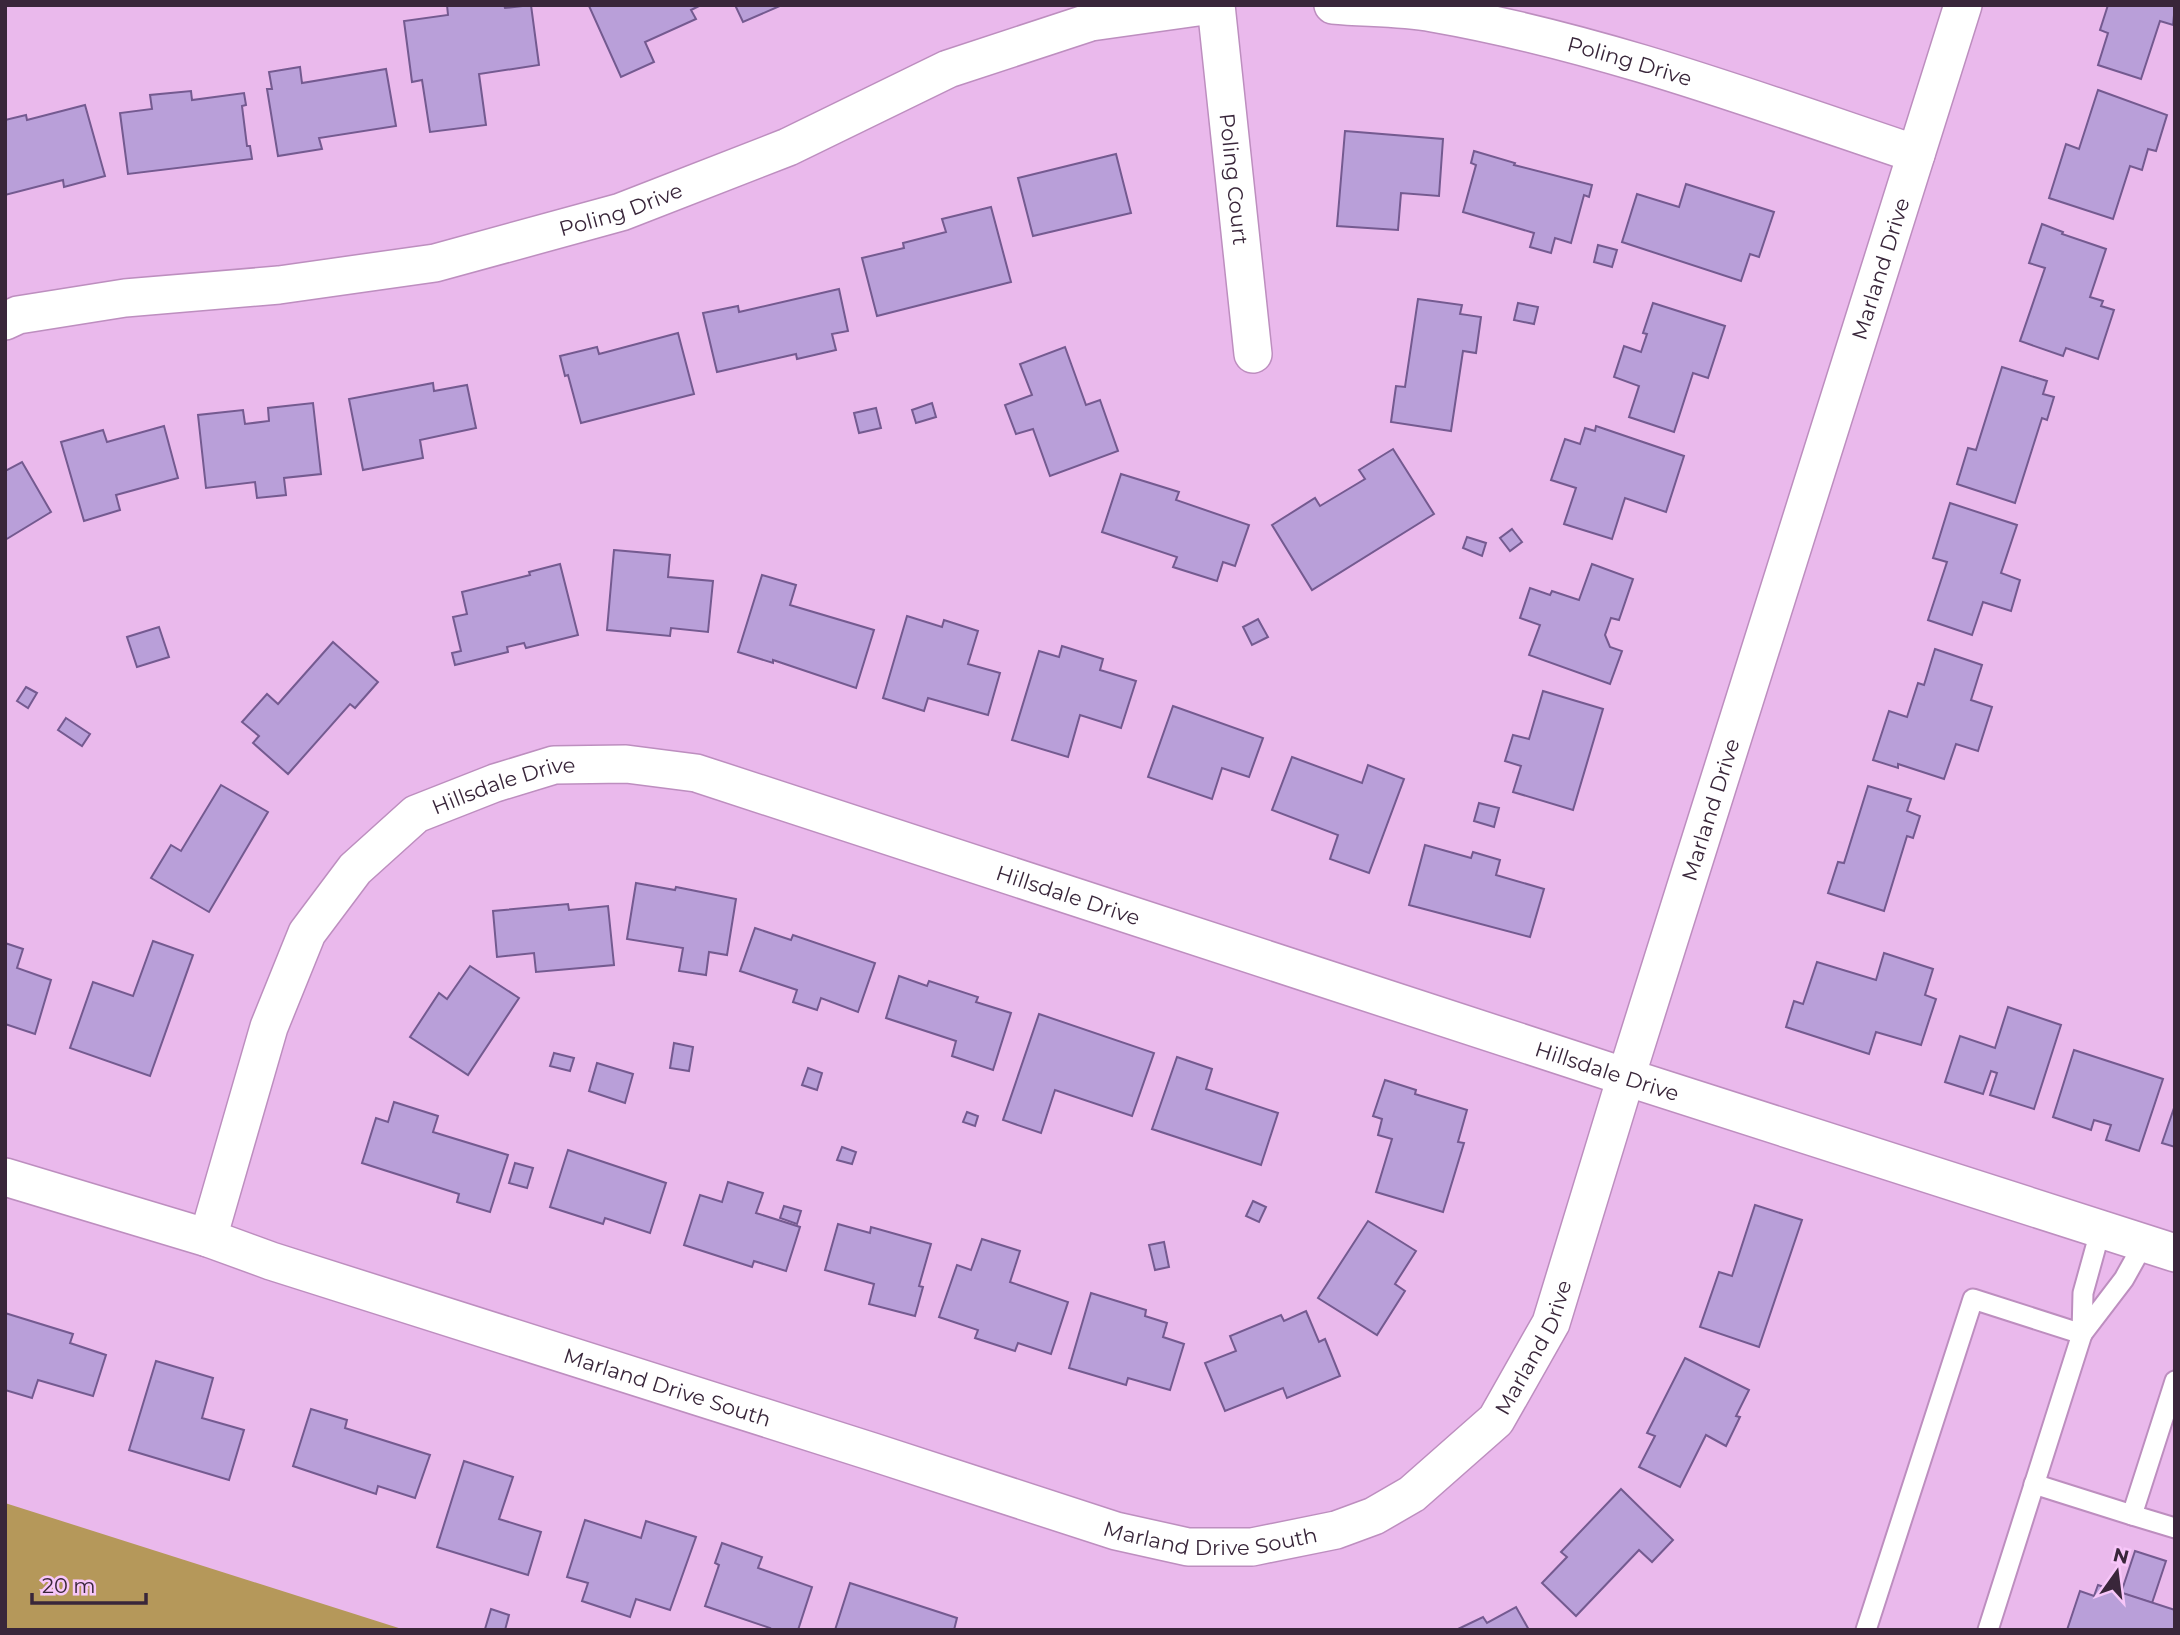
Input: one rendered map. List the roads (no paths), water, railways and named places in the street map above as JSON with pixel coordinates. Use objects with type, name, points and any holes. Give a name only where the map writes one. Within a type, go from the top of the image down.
[{"type":"street","name":"Poling Drive","points":[[5,321],[18,316],[125,298],[279,285],[435,263],[621,212],[788,147],[961,64],[1091,22],[1214,5]]},
{"type":"street","name":"Poling Court","points":[[1214,5],[1253,354]]},
{"type":"street","name":"Poling Drive","points":[[1333,5],[1431,13],[1549,37],[1703,83],[1916,154]]},
{"type":"street","name":"Marland Drive","points":[[1336,1530],[1374,1516],[1412,1494],[1496,1420],[1551,1323],[1963,5]]},
{"type":"street","name":"Hillsdale Drive","points":[[208,1238],[269,1027],[307,933],[355,869],[416,814],[495,783],[554,765],[626,764],[696,773],[2159,1248]]},
{"type":"street","name":"Marland Drive South","points":[[5,1177],[208,1238],[271,1261],[873,1451],[1116,1531],[1188,1547],[1252,1547],[1336,1530]]},
{"type":"lane","points":[[1988,1630],[2082,1334],[2083,1293],[2102,1228]]},
{"type":"lane","points":[[2082,1334],[2124,1279],[2159,1248]]},
{"type":"lane","points":[[1866,1630],[1973,1299],[2082,1334]]},
{"type":"lane","points":[[2132,1515],[2175,1381]]},
{"type":"lane","points":[[2034,1484],[2175,1528]]}]
